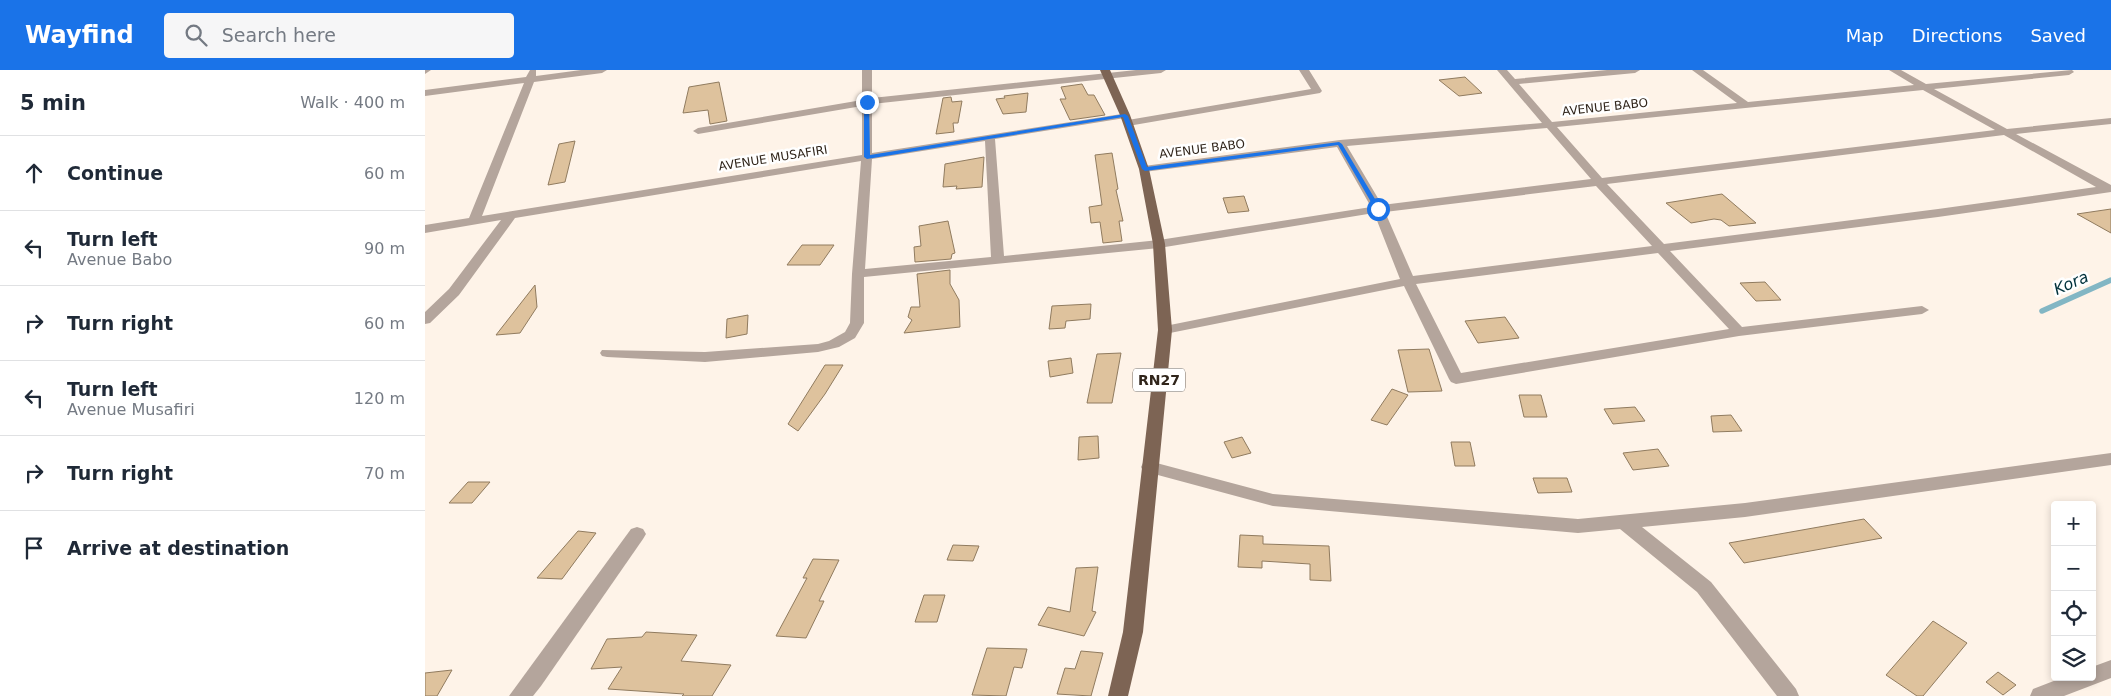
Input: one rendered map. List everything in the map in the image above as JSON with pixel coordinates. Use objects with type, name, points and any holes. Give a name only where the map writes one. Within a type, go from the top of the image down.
[{"type":"main road","name":"RN27","points":[[1107,73],[1145,169],[1159,244],[1165,330],[1133,632],[1118,696]]},
{"type":"street","points":[[425,93],[532,75],[603,70]]},
{"type":"street","points":[[607,353],[705,357],[818,348],[834,344],[850,335],[857,323],[857,274],[867,157],[867,70]]},
{"type":"street","points":[[698,131],[867,102],[1107,73],[1161,70]]},
{"type":"street","name":"AVENUE MUSAFIRI","points":[[425,229],[989,137],[1317,91],[1304,70]]},
{"type":"street","points":[[1502,70],[1600,182],[1739,332]]},
{"type":"street","points":[[1513,82],[1635,70]]},
{"type":"street","points":[[1697,70],[1746,105]]},
{"type":"street","points":[[1895,70],[2109,189]]},
{"type":"street","name":"AVENUE BABO","points":[[1145,169],[1339,144],[1549,125],[2069,72]]},
{"type":"street","points":[[474,221],[532,75]]},
{"type":"street","points":[[857,274],[1159,244],[1378,209],[2005,132],[2111,121]]},
{"type":"street","points":[[989,137],[998,260]]},
{"type":"street","points":[[1339,144],[1378,209],[1408,281],[1456,379],[1739,332],[1923,310]]},
{"type":"street","points":[[1165,330],[1408,281],[1938,213],[2109,189]]},
{"type":"street","points":[[425,320],[454,292],[510,216]]},
{"type":"street","points":[[1149,467],[1273,500],[1578,526],[1745,510],[2111,459]]},
{"type":"street","points":[[1624,522],[1704,587],[1789,696]]},
{"type":"street","points":[[519,696],[535,680],[637,534]]},
{"type":"street","points":[[2096,675],[2111,669]]},
{"type":"street","points":[[2040,696],[2080,681]]},
{"type":"building","points":[[1465,77],[1482,93],[1459,96],[1439,80]]},
{"type":"building","points":[[719,82],[727,121],[710,124],[708,110],[683,113],[689,87]]},
{"type":"building","points":[[1082,84],[1088,95],[1094,95],[1105,115],[1070,120],[1060,99],[1066,99],[1061,87]]},
{"type":"building","points":[[1028,93],[1026,112],[1003,114],[996,99]]},
{"type":"building","points":[[951,97],[952,102],[962,101],[958,123],[953,123],[954,132],[936,134],[943,98]]},
{"type":"building","points":[[575,141],[565,182],[548,185],[559,144]]},
{"type":"building","points":[[1112,153],[1118,189],[1116,190],[1123,221],[1119,221],[1122,241],[1103,243],[1100,222],[1091,223],[1089,207],[1102,205],[1095,155]]},
{"type":"building","points":[[984,157],[982,187],[956,189],[957,186],[943,187],[945,164]]},
{"type":"building","points":[[1722,194],[1756,223],[1729,226],[1721,220],[1714,219],[1691,223],[1666,203]]},
{"type":"building","points":[[1244,196],[1249,211],[1228,213],[1223,198]]},
{"type":"building","points":[[2111,209],[2111,233],[2077,214]]},
{"type":"building","points":[[948,221],[955,253],[952,254],[951,259],[915,262],[914,247],[921,246],[919,226]]},
{"type":"building","points":[[802,245],[834,245],[820,265],[787,265]]},
{"type":"building","points":[[950,270],[950,284],[959,300],[960,327],[904,333],[912,320],[908,317],[911,307],[920,307],[917,274]]},
{"type":"building","points":[[1765,282],[1781,300],[1756,301],[1740,283]]},
{"type":"building","points":[[535,285],[537,307],[520,333],[496,335]]},
{"type":"building","points":[[1091,304],[1090,319],[1066,321],[1065,328],[1049,329],[1052,306]]},
{"type":"building","points":[[748,315],[747,334],[726,338],[727,319]]},
{"type":"building","points":[[1505,317],[1519,338],[1478,343],[1465,321]]},
{"type":"building","points":[[1429,349],[1442,391],[1408,392],[1398,350]]},
{"type":"building","points":[[1121,353],[1112,403],[1087,403],[1097,354]]},
{"type":"building","points":[[1071,358],[1073,373],[1050,377],[1048,361]]},
{"type":"building","points":[[825,365],[843,365],[798,431],[788,424]]},
{"type":"building","points":[[1392,389],[1408,395],[1387,425],[1371,420]]},
{"type":"building","points":[[1519,395],[1541,395],[1547,417],[1524,417]]},
{"type":"building","points":[[1635,407],[1645,421],[1613,424],[1604,409]]},
{"type":"building","points":[[1731,415],[1742,431],[1713,432],[1711,416]]},
{"type":"building","points":[[1098,436],[1099,458],[1078,460],[1079,437]]},
{"type":"building","points":[[1242,437],[1251,453],[1232,458],[1224,442]]},
{"type":"building","points":[[1451,442],[1470,442],[1475,466],[1455,466]]},
{"type":"building","points":[[1658,449],[1669,466],[1633,470],[1623,453]]},
{"type":"building","points":[[1533,478],[1567,478],[1572,492],[1538,493]]},
{"type":"building","points":[[468,482],[490,482],[472,503],[449,503]]},
{"type":"building","points":[[1864,519],[1882,538],[1744,563],[1729,543]]},
{"type":"building","points":[[578,531],[596,533],[562,579],[537,578]]},
{"type":"building","points":[[1240,535],[1263,536],[1263,544],[1329,546],[1331,581],[1310,580],[1310,564],[1262,561],[1262,568],[1238,567]]},
{"type":"building","points":[[953,545],[979,546],[973,561],[947,560]]},
{"type":"building","points":[[813,559],[839,560],[819,601],[824,601],[806,638],[776,636],[807,578],[803,578]]},
{"type":"building","points":[[1098,567],[1092,611],[1096,612],[1084,636],[1038,625],[1048,607],[1070,612],[1076,568]]},
{"type":"building","points":[[924,595],[945,595],[937,622],[915,622]]},
{"type":"building","points":[[1933,621],[1967,643],[1923,696],[1917,696],[1886,675]]},
{"type":"building","points":[[646,632],[697,635],[681,661],[731,665],[712,696],[682,696],[684,694],[608,689],[622,667],[591,669],[607,639],[642,637]]},
{"type":"building","points":[[987,648],[1027,649],[1022,668],[1014,667],[1006,696],[972,695]]},
{"type":"building","points":[[1081,651],[1103,653],[1091,696],[1057,694],[1065,668],[1075,669]]},
{"type":"building","points":[[452,670],[437,696],[425,696],[425,673]]},
{"type":"building","points":[[1998,672],[2016,685],[2003,695],[1986,682]]},
{"type":"waterway","name":"Kora","points":[[2042,311],[2111,280]]},
{"type":"route","points":[[867,102],[867,157],[1125,116],[1145,169],[1339,144],[1378,209]]}]
